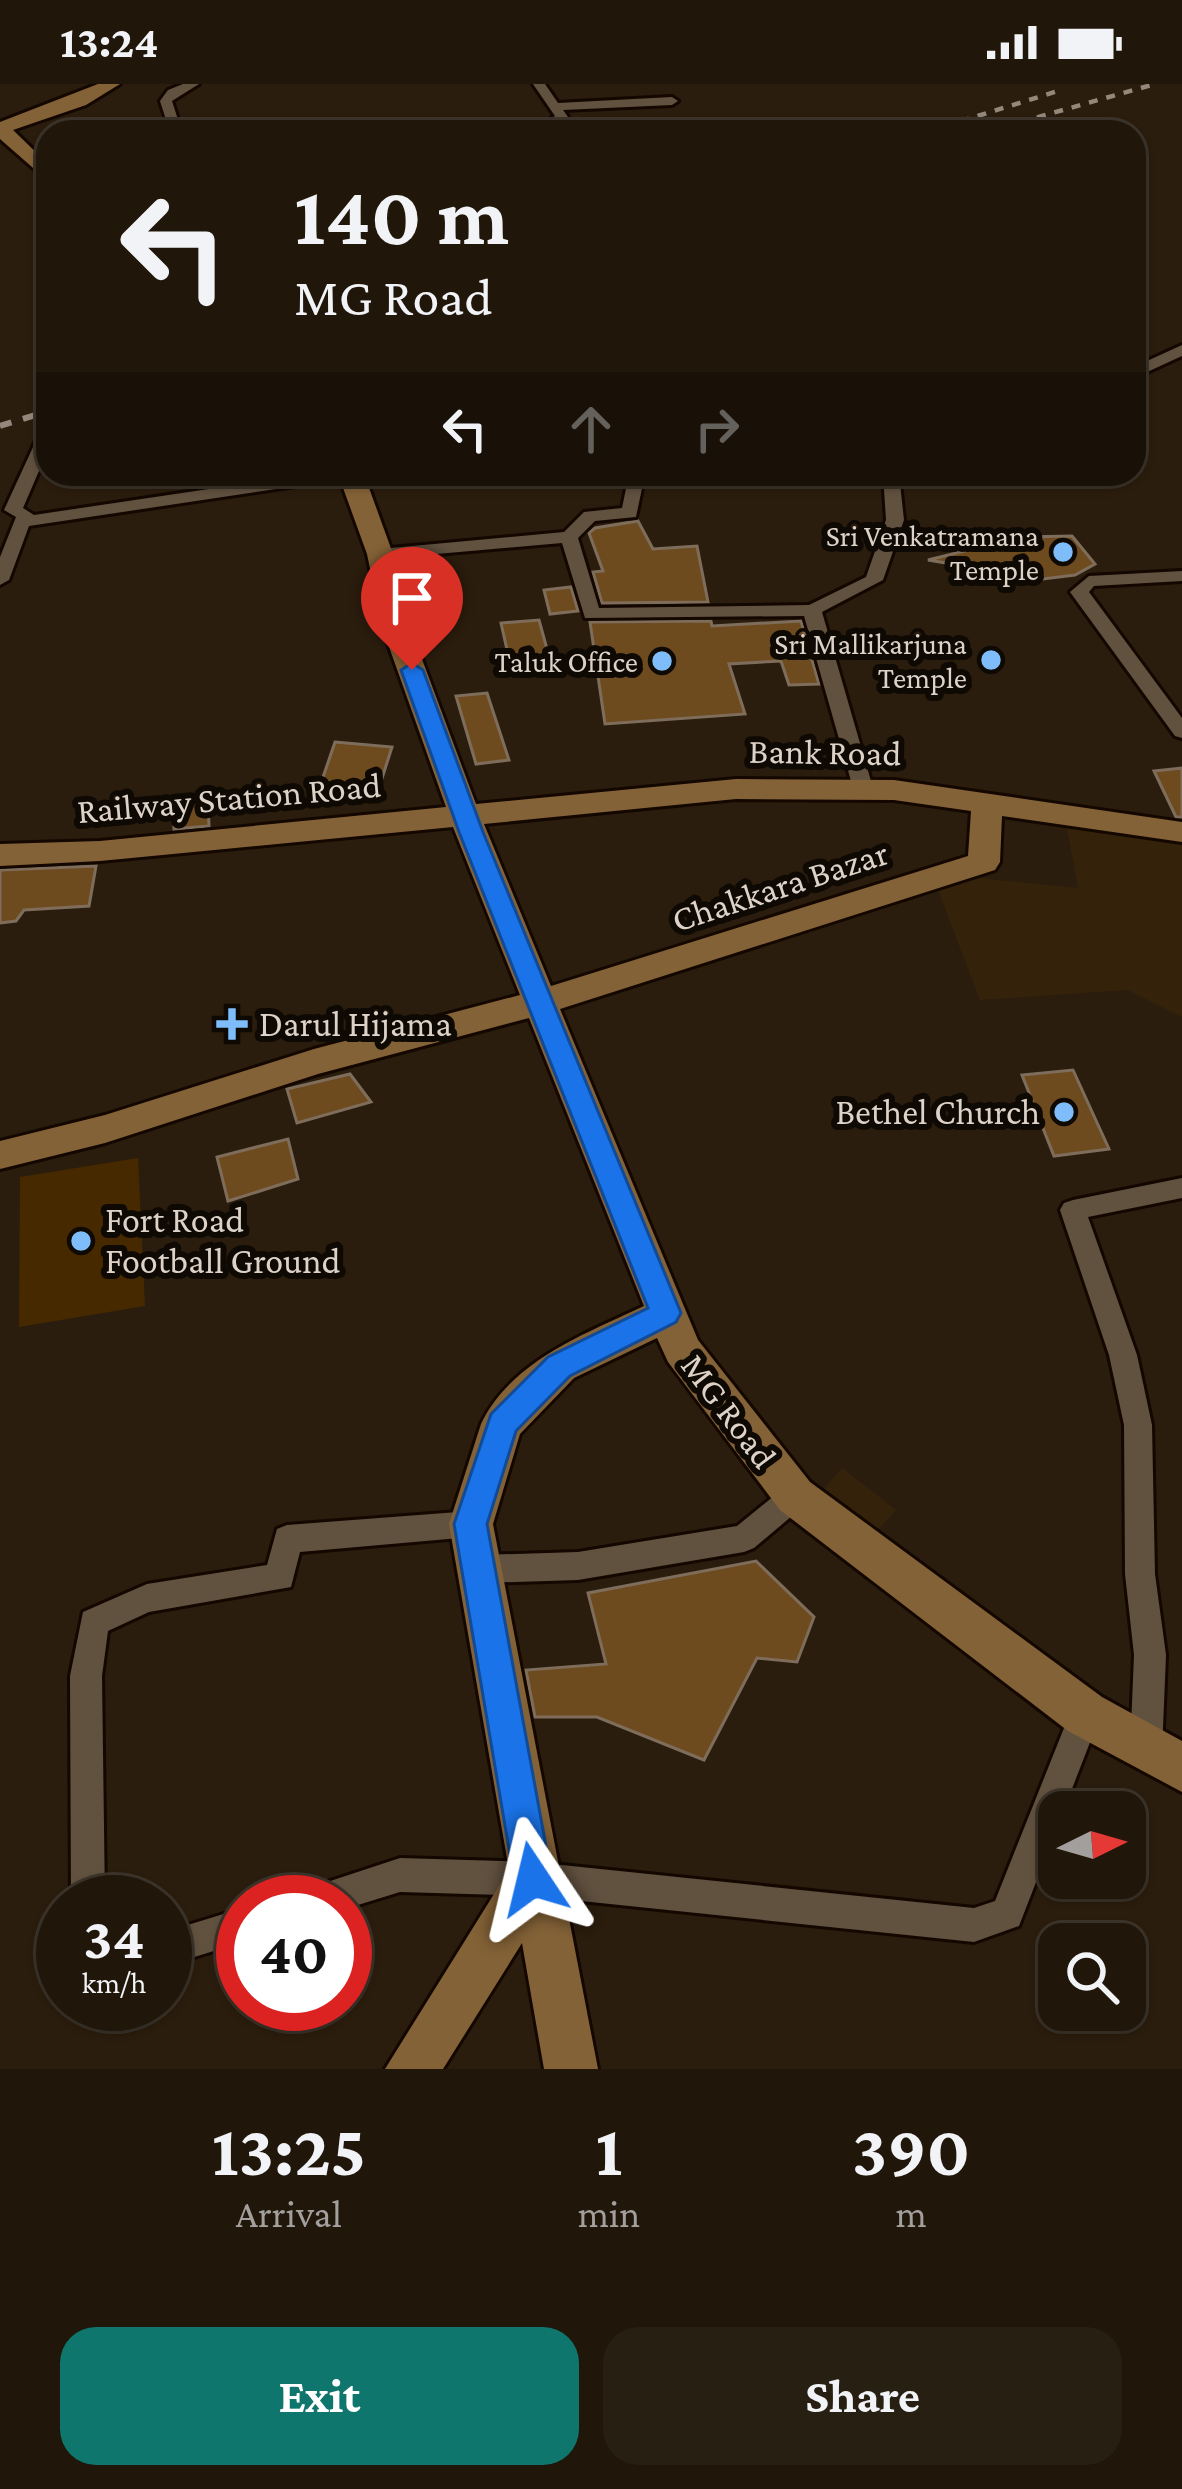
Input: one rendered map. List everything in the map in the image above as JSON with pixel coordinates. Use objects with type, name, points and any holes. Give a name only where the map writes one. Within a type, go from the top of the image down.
[{"type":"street","points":[[36,163],[0,128],[111,84]]},
{"type":"street","points":[[172,120],[166,101],[172,93],[194,84]]},
{"type":"street","points":[[539,84],[562,117],[558,120]]},
{"type":"street","points":[[553,107],[672,101]]},
{"type":"street","points":[[1146,367],[1182,350]]},
{"type":"street","points":[[0,580],[26,515],[13,510],[36,459]]},
{"type":"street","points":[[22,522],[266,486]]},
{"type":"street","name":"MG Road","points":[[352,486],[380,554],[396,627],[465,815],[682,1350],[795,1496],[1085,1714],[1164,1760]]},
{"type":"street","points":[[380,554],[568,537],[590,516],[630,513],[635,486]]},
{"type":"street","points":[[568,537],[592,614],[812,610],[874,580],[895,520],[892,486]]},
{"type":"street","points":[[1182,575],[1089,581],[1079,592],[1182,732]]},
{"type":"street","points":[[812,610],[863,788]]},
{"type":"street","name":"Bank Road","points":[[465,815],[736,789],[863,788],[1182,832]]},
{"type":"street","name":"Chakkara Bazar","points":[[541,1002],[984,862],[987,802]]},
{"type":"street","name":"Railway Station Road","points":[[0,855],[465,815]]},
{"type":"street","points":[[0,1155],[105,1129],[314,1062],[541,1002]]},
{"type":"street","points":[[1164,1760],[1140,1574],[1138,1424],[1123,1355],[1073,1210],[1182,1188]]},
{"type":"street","points":[[571,2069],[475,1546],[502,1424],[559,1366],[665,1313]]},
{"type":"street","points":[[88,1875],[86,1676],[94,1622],[147,1598],[280,1577],[287,1539],[475,1546],[578,1565],[744,1538],[795,1496]]},
{"type":"street","points":[[372,1884],[400,1875],[533,1879],[974,1925],[1007,1914],[1085,1714]]},
{"type":"street","points":[[412,2069],[533,1879]]},
{"type":"shaded area","points":[[1066,823],[1182,844],[1182,1017],[1128,990],[980,1000],[938,890],[978,878],[1078,888]]},
{"type":"shaded area","name":"Fort Road Football Ground","points":[[138,1158],[145,1306],[19,1327],[20,1177]]},
{"type":"shaded area","points":[[842,1468],[896,1510],[873,1535],[821,1492]]},
{"type":"building","points":[[638,521],[653,549],[697,546],[708,602],[602,603],[593,572],[603,571],[589,533]]},
{"type":"building","points":[[1072,536],[1095,564],[1075,575],[1043,579],[1027,570],[993,571],[928,560],[1021,537]]},
{"type":"building","points":[[571,587],[578,611],[550,614],[544,590]]},
{"type":"building","points":[[539,620],[550,660],[510,663],[501,623]]},
{"type":"building","name":"Taluk Office","points":[[711,621],[712,626],[801,621],[819,684],[789,685],[781,661],[729,664],[745,714],[605,724],[590,622]]},
{"type":"building","points":[[487,693],[509,760],[476,764],[456,696]]},
{"type":"building","points":[[335,742],[392,747],[378,791],[320,786]]},
{"type":"building","points":[[1182,768],[1182,817],[1176,817],[1154,771]]},
{"type":"building","points":[[208,801],[209,826],[174,829],[173,805]]},
{"type":"building","points":[[96,866],[89,906],[24,910],[16,921],[0,923],[0,870]]},
{"type":"building","name":"Bethel Church","points":[[1073,1070],[1109,1149],[1054,1156],[1022,1075]]},
{"type":"building","points":[[350,1074],[371,1102],[297,1123],[287,1089]]},
{"type":"building","points":[[288,1139],[298,1179],[228,1201],[217,1157]]},
{"type":"building","points":[[756,1561],[814,1617],[797,1662],[757,1658],[704,1760],[597,1717],[535,1717],[526,1670],[606,1664],[588,1593]]},
{"type":"railway","points":[[1028,120],[1155,84]]},
{"type":"railway","points":[[965,120],[1058,91]]},
{"type":"railway","points":[[0,426],[36,415]]},
{"type":"place","name":"Sri Venkatramana Temple","points":[[1063,552]]},
{"type":"place","name":"Sri Mallikarjuna Temple","points":[[991,660]]},
{"type":"place","name":"Taluk Office","points":[[662,661]]},
{"type":"place","name":"Darul Hijama","points":[[232,1024]]},
{"type":"place","name":"Bethel Church","points":[[1064,1112]]},
{"type":"place","name":"Fort Road Football Ground","points":[[81,1241]]},
{"type":"route","points":[[412,670],[471,832],[665,1313],[559,1366],[502,1424],[471,1524],[533,1879]]}]
